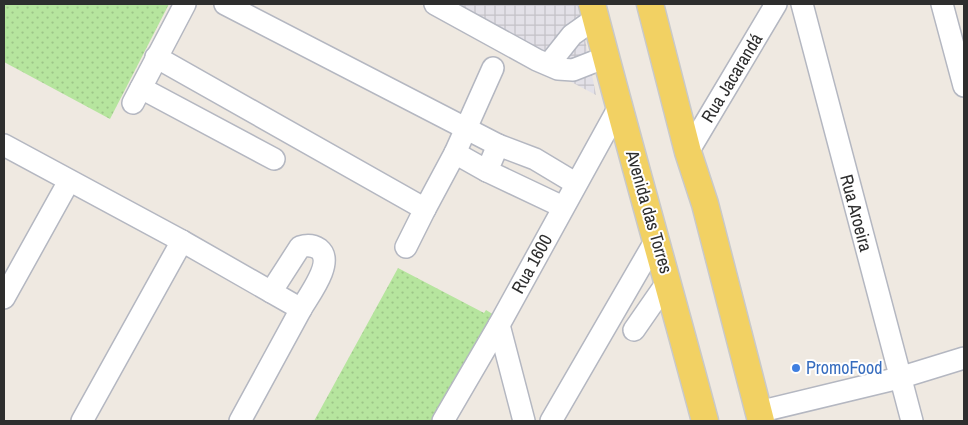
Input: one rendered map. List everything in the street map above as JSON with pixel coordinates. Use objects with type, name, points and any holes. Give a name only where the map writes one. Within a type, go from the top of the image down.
[{"type":"main road","points":[[650,4],[688,152],[710,222],[760,417]]},
{"type":"main road","name":"Avenida das Torres","points":[[594,11],[705,421]]},
{"type":"street","points":[[184,4],[137,95],[274,159]]},
{"type":"street","points":[[225,4],[465,129],[498,145],[535,159],[575,183]]},
{"type":"street","points":[[436,4],[537,60],[558,68],[573,70],[606,57]]},
{"type":"street","name":"Rua Jacarandá","points":[[688,152],[776,4]]},
{"type":"street","name":"Rua Aroeira","points":[[802,4],[899,378],[912,421]]},
{"type":"street","points":[[942,4],[964,86]]},
{"type":"street","points":[[548,64],[594,11]]},
{"type":"street","points":[[156,57],[425,209]]},
{"type":"street","points":[[406,247],[455,153],[494,68]]},
{"type":"street","name":"Rua 1600","points":[[443,421],[499,325],[575,183],[619,107]]},
{"type":"street","points":[[4,145],[182,241],[300,309]]},
{"type":"street","points":[[488,171],[498,145]]},
{"type":"street","points":[[455,153],[563,208]]},
{"type":"street","points":[[4,298],[69,181]]},
{"type":"street","points":[[551,421],[657,238]]},
{"type":"street","points":[[82,421],[182,241]]},
{"type":"street","points":[[240,421],[323,270],[326,261],[322,252],[316,247],[306,245],[300,247],[271,292]]},
{"type":"street","points":[[634,330],[668,281]]},
{"type":"street","points":[[499,325],[524,421]]},
{"type":"street","points":[[760,417],[964,358]]},
{"type":"shaded area","points":[[424,4],[578,4],[596,95],[535,63]]},
{"type":"green space","points":[[4,4],[169,4],[110,119],[4,62]]},
{"type":"green space","points":[[398,268],[484,313],[486,310],[499,318],[440,421],[314,421]]},
{"type":"place","name":"PromoFood","points":[[796,368]]}]
